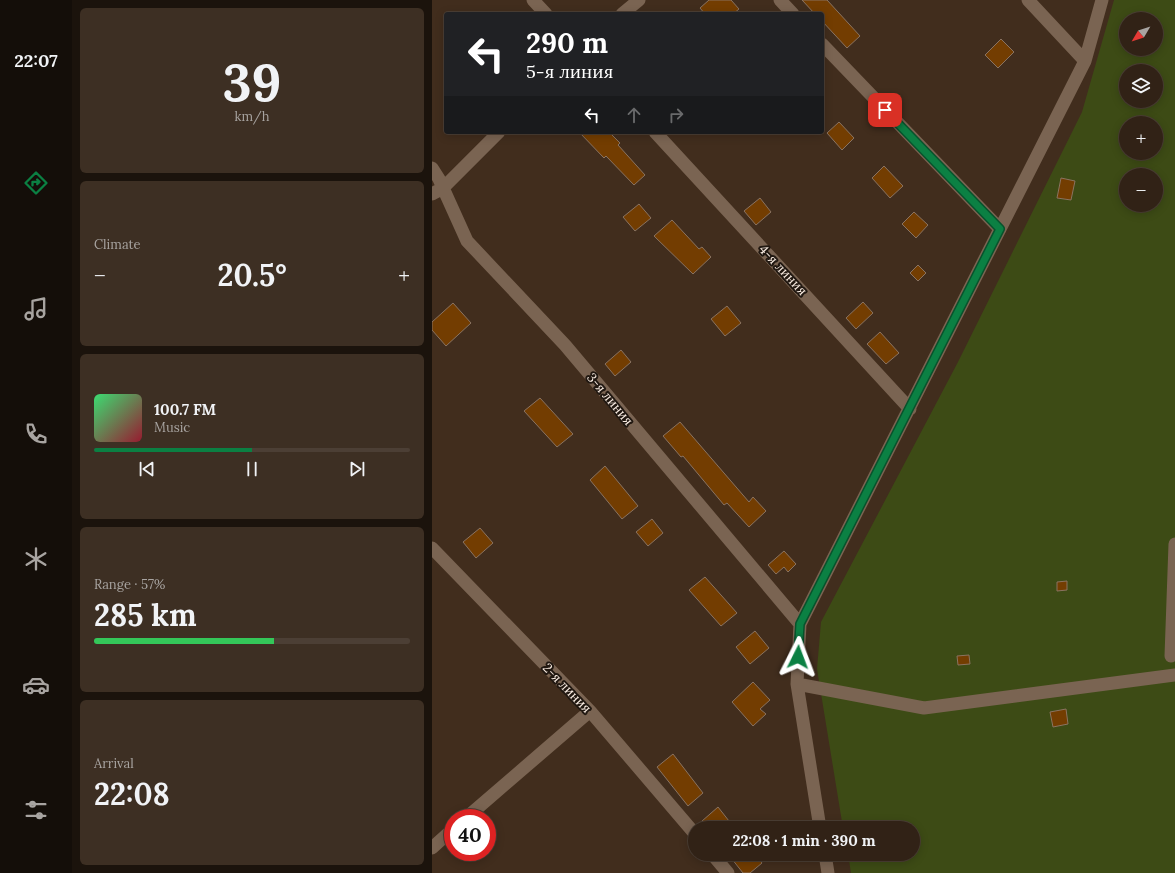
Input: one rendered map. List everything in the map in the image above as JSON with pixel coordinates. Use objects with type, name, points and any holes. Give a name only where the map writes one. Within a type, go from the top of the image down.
[{"type":"street","points":[[533,0],[544,12]]},
{"type":"street","points":[[624,12],[639,0]]},
{"type":"street","points":[[780,0],[791,12]]},
{"type":"street","points":[[1028,0],[1085,61]]},
{"type":"street","points":[[819,821],[797,684],[800,624],[1085,61],[1102,0]]},
{"type":"street","points":[[824,46],[1000,229]]},
{"type":"street","points":[[438,191],[497,134]]},
{"type":"street","name":"4-я линия","points":[[657,134],[910,409]]},
{"type":"street","name":"3-я линия","points":[[432,168],[438,191],[467,241],[565,345],[800,624]]},
{"type":"street","points":[[1171,656],[1175,544]]},
{"type":"street","name":"2-я линия","points":[[432,548],[590,712],[688,826]]},
{"type":"street","points":[[797,684],[924,708],[1175,675]]},
{"type":"street","points":[[477,809],[590,712]]},
{"type":"street","points":[[432,848],[444,838]]},
{"type":"street","points":[[718,861],[728,873]]},
{"type":"street","points":[[825,861],[828,873]]},
{"type":"green space","points":[[1114,0],[1175,0],[1175,873],[851,873],[849,861],[920,861],[920,821],[842,821],[817,669],[821,622],[958,362],[1082,112]]},
{"type":"building","points":[[709,0],[731,0],[739,9],[735,12],[703,12],[700,8]]},
{"type":"building","points":[[802,0],[827,0],[860,36],[847,48],[824,23],[824,12],[813,12]]},
{"type":"building","points":[[1001,39],[1014,52],[998,68],[985,55]]},
{"type":"building","points":[[839,122],[854,138],[842,150],[827,133]]},
{"type":"building","points":[[581,134],[611,134],[620,143],[618,145],[645,175],[634,185],[606,156],[604,158]]},
{"type":"building","points":[[884,166],[903,186],[890,198],[872,178]]},
{"type":"building","points":[[1061,178],[1075,181],[1071,200],[1057,198]]},
{"type":"building","points":[[760,198],[771,212],[756,225],[744,211]]},
{"type":"building","points":[[639,204],[651,218],[635,231],[623,217]]},
{"type":"building","points":[[914,212],[928,225],[916,238],[902,224]]},
{"type":"building","points":[[672,220],[699,249],[702,247],[711,257],[693,274],[654,236]]},
{"type":"building","points":[[918,265],[926,273],[918,281],[910,273]]},
{"type":"building","points":[[863,302],[873,313],[856,329],[846,318]]},
{"type":"building","points":[[453,303],[471,323],[446,346],[432,330],[432,322]]},
{"type":"building","points":[[727,306],[741,323],[725,336],[711,319]]},
{"type":"building","points":[[880,332],[899,353],[886,364],[867,344]]},
{"type":"building","points":[[621,350],[631,362],[615,376],[605,364]]},
{"type":"building","points":[[540,398],[573,434],[557,447],[524,411]]},
{"type":"building","points":[[680,422],[749,502],[753,497],[766,511],[749,527],[727,503],[724,505],[683,456],[681,457],[663,436]]},
{"type":"building","points":[[605,466],[638,506],[622,519],[590,480]]},
{"type":"building","points":[[652,519],[663,533],[648,546],[636,532]]},
{"type":"building","points":[[480,528],[493,543],[476,558],[463,542]]},
{"type":"building","points":[[784,551],[796,564],[788,572],[784,567],[776,574],[768,565]]},
{"type":"building","points":[[705,577],[737,613],[721,626],[689,590]]},
{"type":"building","points":[[1067,581],[1067,590],[1057,591],[1057,582]]},
{"type":"building","points":[[755,631],[769,648],[750,664],[736,647]]},
{"type":"building","points":[[969,655],[970,664],[958,665],[957,656]]},
{"type":"building","points":[[753,682],[770,700],[760,709],[766,714],[753,726],[732,702]]},
{"type":"building","points":[[1066,709],[1068,724],[1053,727],[1050,712]]},
{"type":"building","points":[[673,754],[703,793],[688,806],[657,767]]},
{"type":"building","points":[[718,807],[729,821],[702,821]]},
{"type":"building","points":[[734,861],[760,861],[762,863],[750,873],[743,873]]},
{"type":"route","points":[[798,657],[800,624],[1000,229],[885,110]]}]
